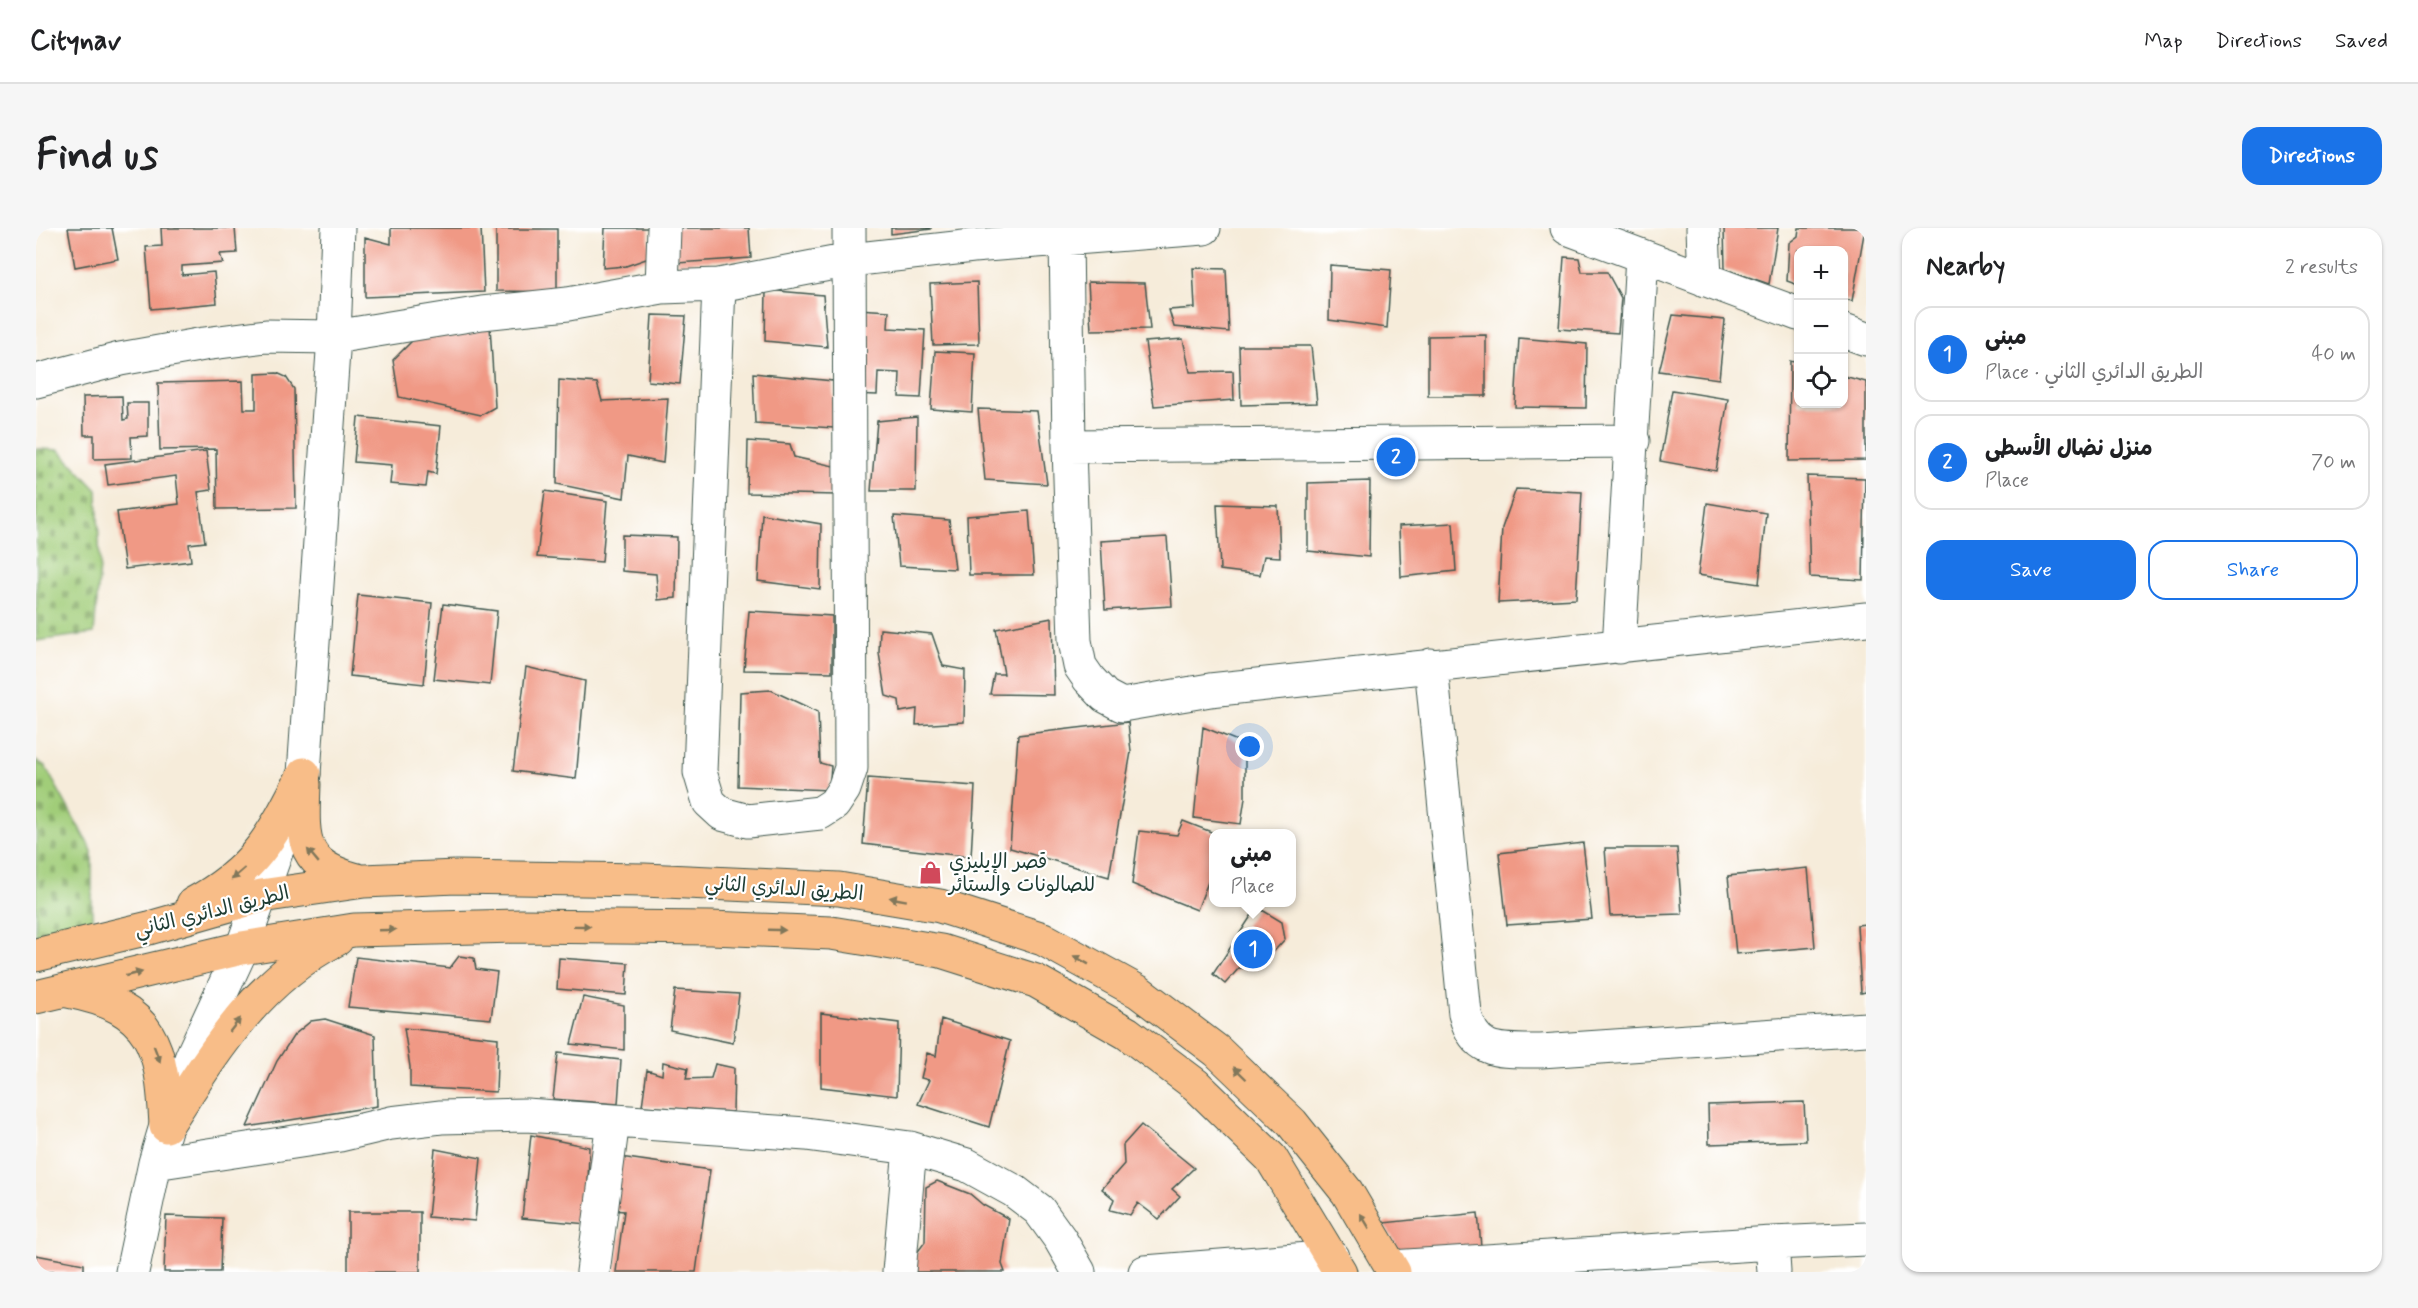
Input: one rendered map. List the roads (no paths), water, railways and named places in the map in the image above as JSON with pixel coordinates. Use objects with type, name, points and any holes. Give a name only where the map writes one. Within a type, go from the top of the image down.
[{"type":"main road","points":[[304,774],[302,827],[306,847],[321,864],[339,876],[364,881]]},
{"type":"main road","points":[[149,927],[219,890],[242,872],[263,848],[282,819],[304,774]]},
{"type":"main road","name":"الطريق الدائري الثاني","points":[[36,955],[261,896],[364,881],[456,878],[644,880],[839,889],[940,906],[1042,939],[1139,992],[1217,1051],[1292,1123],[1306,1140],[1347,1192],[1393,1269]]},
{"type":"main road","name":"الطريق الدائري الثاني","points":[[50,993],[242,948],[354,930],[521,926],[711,928],[831,933],[941,951],[1036,981],[1127,1033],[1196,1085],[1271,1158],[1336,1265]]},
{"type":"main road","points":[[166,1125],[208,1061],[260,994],[306,957],[354,930]]},
{"type":"main road","points":[[50,993],[98,996],[123,1009],[147,1032],[160,1059],[165,1087],[166,1125]]},
{"type":"street","points":[[132,1272],[155,1163],[166,1125],[192,1056],[242,948],[304,774],[334,337],[338,228]]},
{"type":"street","points":[[663,287],[664,228]]},
{"type":"street","points":[[720,285],[700,772],[709,802],[722,814],[748,821],[820,813],[834,804],[844,789],[851,768],[849,228]]},
{"type":"street","points":[[36,381],[120,359],[204,344],[267,336],[334,337],[482,313],[568,304],[663,287],[720,285],[850,260],[1066,238],[1204,228]]},
{"type":"street","points":[[1567,228],[1794,313]]},
{"type":"street","points":[[1703,228],[1705,280]]},
{"type":"street","points":[[1066,238],[1075,641],[1080,666],[1105,696],[1122,705],[1210,690],[1866,619]]},
{"type":"street","points":[[1619,647],[1633,441],[1642,256]]},
{"type":"street","points":[[1848,332],[1866,339]]},
{"type":"street","points":[[1069,446],[1633,441]]},
{"type":"street","points":[[1431,665],[1465,1014],[1469,1030],[1480,1044],[1501,1050],[1541,1051],[1866,1029]]},
{"type":"street","points":[[155,1163],[340,1135],[391,1123],[441,1117],[526,1115],[806,1134],[910,1148],[967,1165],[1014,1191],[1039,1210],[1060,1239],[1079,1272]]},
{"type":"street","points":[[593,1272],[613,1121]]},
{"type":"street","points":[[899,1272],[910,1148]]},
{"type":"street","points":[[1393,1269],[1773,1257],[1866,1239]]},
{"type":"street","points":[[1144,1272],[1336,1265]]},
{"type":"place","name":"منزل نضال الأسطى","points":[[1396,457]]},
{"type":"place","name":"قصر الإيليزي للصالونات والستائر","points":[[931,873]]},
{"type":"place","name":"مبنى","points":[[1253,949]]}]
